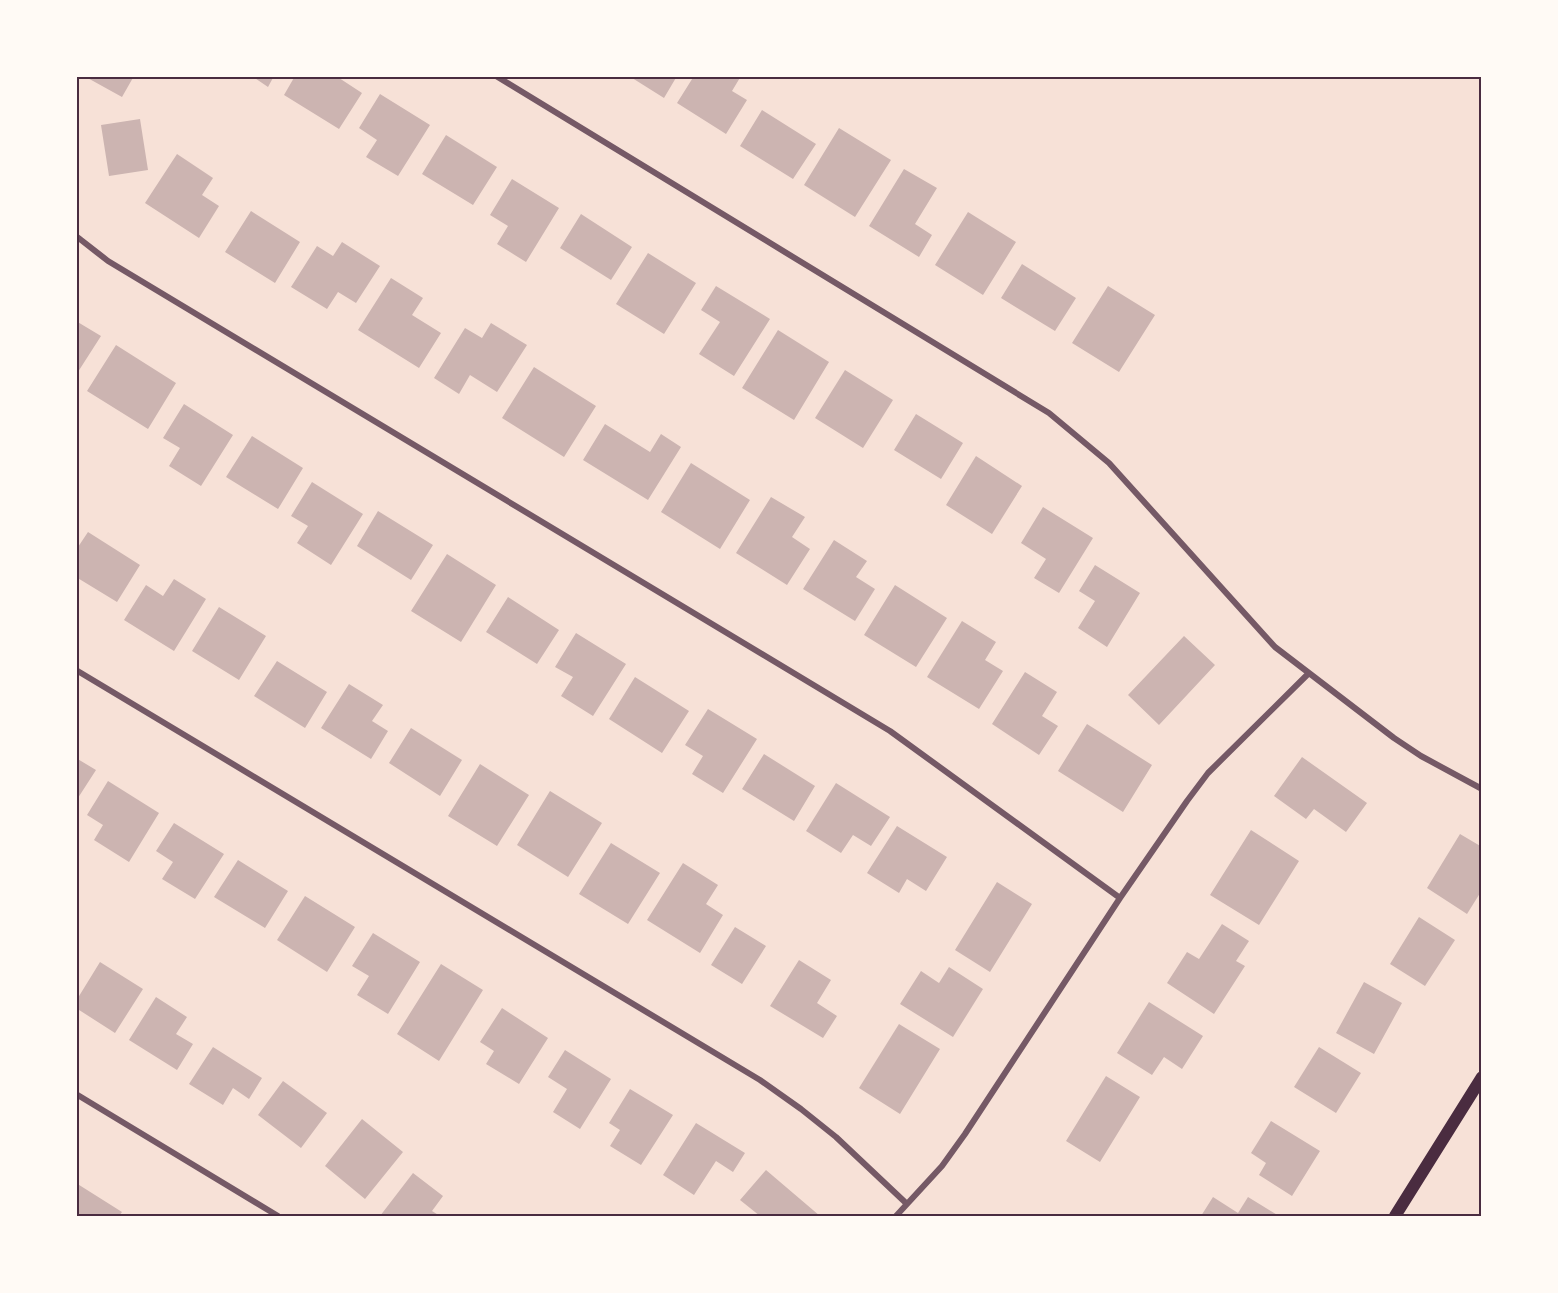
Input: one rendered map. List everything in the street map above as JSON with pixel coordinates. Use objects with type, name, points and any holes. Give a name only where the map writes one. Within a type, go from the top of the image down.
[{"type":"main road","points":[[1395,1216],[1482,1077]]},
{"type":"street","points":[[496,76],[1049,413],[1109,463],[1275,647],[1413,751],[1482,789]]},
{"type":"street","points":[[76,236],[108,261],[890,731],[1120,898]]},
{"type":"street","points":[[76,670],[760,1080],[836,1137],[907,1204]]},
{"type":"street","points":[[896,1216],[942,1166],[1120,898],[1208,773],[1308,674]]},
{"type":"street","points":[[76,1094],[278,1216]]},
{"type":"building","points":[[84,76],[134,76],[122,97]]},
{"type":"building","points":[[252,76],[274,76],[268,87]]},
{"type":"building","points":[[295,76],[336,76],[362,93],[339,129],[284,95]]},
{"type":"building","points":[[629,76],[677,76],[664,98]]},
{"type":"building","points":[[694,76],[741,76],[732,91],[747,100],[726,134],[677,103]]},
{"type":"building","points":[[380,94],[430,125],[398,176],[366,157],[377,140],[359,128]]},
{"type":"building","points":[[762,110],[816,144],[793,179],[740,146]]},
{"type":"building","points":[[140,119],[148,170],[109,176],[101,125]]},
{"type":"building","points":[[839,128],[891,160],[855,217],[804,185]]},
{"type":"building","points":[[446,135],[497,167],[473,205],[422,174]]},
{"type":"building","points":[[177,154],[213,178],[202,195],[219,206],[199,238],[145,203]]},
{"type":"building","points":[[904,169],[937,188],[915,224],[932,235],[919,257],[869,226]]},
{"type":"building","points":[[512,179],[559,208],[526,262],[497,244],[508,226],[490,215]]},
{"type":"building","points":[[251,211],[300,242],[275,283],[225,252]]},
{"type":"building","points":[[968,212],[1016,242],[983,295],[935,265]]},
{"type":"building","points":[[581,214],[632,247],[611,280],[560,248]]},
{"type":"building","points":[[342,242],[380,266],[356,303],[338,292],[327,309],[291,287],[317,246],[333,256]]},
{"type":"building","points":[[648,253],[696,283],[664,334],[616,304]]},
{"type":"building","points":[[1022,264],[1076,298],[1055,331],[1001,298]]},
{"type":"building","points":[[391,278],[423,298],[412,315],[441,333],[419,368],[358,330]]},
{"type":"building","points":[[716,286],[770,319],[734,376],[699,354],[720,322],[701,310]]},
{"type":"building","points":[[1108,286],[1155,315],[1119,372],[1072,343]]},
{"type":"building","points":[[76,321],[101,336],[76,375]]},
{"type":"building","points":[[491,323],[527,345],[497,392],[470,375],[459,394],[434,378],[465,328],[482,338]]},
{"type":"building","points":[[778,330],[829,362],[794,420],[742,388]]},
{"type":"building","points":[[116,345],[176,383],[148,429],[87,391]]},
{"type":"building","points":[[534,367],[596,406],[564,457],[502,418]]},
{"type":"building","points":[[845,370],[893,400],[863,448],[815,418]]},
{"type":"building","points":[[184,404],[233,435],[201,486],[169,466],[180,448],[163,438]]},
{"type":"building","points":[[916,414],[963,443],[941,479],[894,450]]},
{"type":"building","points":[[605,424],[650,452],[661,434],[681,447],[648,500],[583,460]]},
{"type":"building","points":[[252,436],[303,468],[278,509],[226,477]]},
{"type":"building","points":[[976,456],[1022,486],[992,534],[946,505]]},
{"type":"building","points":[[691,463],[750,500],[720,549],[661,512]]},
{"type":"building","points":[[312,482],[363,514],[331,565],[297,543],[308,526],[291,516]]},
{"type":"building","points":[[771,497],[805,517],[792,537],[810,549],[787,585],[736,553]]},
{"type":"building","points":[[1043,507],[1093,538],[1059,593],[1034,578],[1046,559],[1021,543]]},
{"type":"building","points":[[378,511],[433,545],[411,580],[357,546]]},
{"type":"building","points":[[88,532],[140,565],[117,602],[76,577],[76,550]]},
{"type":"building","points":[[834,540],[867,561],[856,577],[875,589],[855,621],[803,589]]},
{"type":"building","points":[[447,554],[496,585],[461,642],[411,611]]},
{"type":"building","points":[[1095,565],[1140,593],[1107,647],[1078,628],[1095,601],[1079,591]]},
{"type":"building","points":[[174,579],[206,599],[174,651],[124,620],[146,585],[163,596]]},
{"type":"building","points":[[895,585],[947,618],[916,667],[864,635]]},
{"type":"building","points":[[508,597],[559,630],[537,664],[486,632]]},
{"type":"building","points":[[219,607],[266,636],[239,680],[192,651]]},
{"type":"building","points":[[962,621],[996,642],[985,660],[1003,671],[979,709],[927,677]]},
{"type":"building","points":[[576,633],[626,664],[593,716],[561,696],[573,677],[555,667]]},
{"type":"building","points":[[1184,636],[1215,665],[1159,725],[1128,695]]},
{"type":"building","points":[[277,661],[327,692],[305,728],[254,696]]},
{"type":"building","points":[[1025,672],[1057,692],[1042,716],[1058,726],[1039,755],[992,724]]},
{"type":"building","points":[[635,677],[689,711],[662,753],[609,719]]},
{"type":"building","points":[[349,684],[383,705],[372,721],[388,731],[371,759],[321,728]]},
{"type":"building","points":[[708,709],[757,739],[723,793],[692,774],[703,756],[685,745]]},
{"type":"building","points":[[1087,724],[1152,765],[1123,812],[1058,771]]},
{"type":"building","points":[[411,728],[462,760],[440,796],[389,763]]},
{"type":"building","points":[[764,754],[815,786],[794,821],[742,789]]},
{"type":"building","points":[[1302,757],[1367,803],[1346,832],[1314,809],[1306,819],[1274,796]]},
{"type":"building","points":[[76,758],[96,770],[76,801]]},
{"type":"building","points":[[480,764],[529,795],[497,846],[448,816]]},
{"type":"building","points":[[108,781],[159,813],[129,862],[94,840],[103,825],[87,815]]},
{"type":"building","points":[[836,783],[890,817],[871,846],[853,835],[841,853],[806,831]]},
{"type":"building","points":[[550,791],[602,823],[568,877],[517,845]]},
{"type":"building","points":[[174,823],[224,854],[195,899],[162,879],[173,862],[156,851]]},
{"type":"building","points":[[897,826],[947,857],[926,891],[907,879],[899,893],[867,873]]},
{"type":"building","points":[[1251,830],[1299,861],[1259,925],[1210,895]]},
{"type":"building","points":[[1460,834],[1482,847],[1482,890],[1467,914],[1427,888]]},
{"type":"building","points":[[611,843],[660,873],[628,924],[579,894]]},
{"type":"building","points":[[238,860],[288,891],[265,928],[214,897]]},
{"type":"building","points":[[683,863],[718,885],[706,904],[723,915],[700,953],[647,920]]},
{"type":"building","points":[[997,882],[1032,904],[990,972],[955,950]]},
{"type":"building","points":[[305,896],[355,927],[327,972],[277,940]]},
{"type":"building","points":[[1419,917],[1455,940],[1425,986],[1390,964]]},
{"type":"building","points":[[1222,924],[1249,941],[1236,961],[1245,966],[1214,1014],[1167,983],[1187,952],[1199,959]]},
{"type":"building","points":[[735,927],[766,946],[742,984],[711,965]]},
{"type":"building","points":[[373,933],[420,962],[388,1014],[357,995],[369,976],[352,966]]},
{"type":"building","points":[[799,960],[831,980],[817,1003],[837,1016],[823,1038],[770,1006]]},
{"type":"building","points":[[100,962],[143,989],[115,1033],[76,1008],[76,1001]]},
{"type":"building","points":[[441,964],[483,990],[439,1061],[397,1034]]},
{"type":"building","points":[[949,967],[983,989],[953,1037],[900,1004],[921,971],[939,983]]},
{"type":"building","points":[[1364,982],[1402,1003],[1374,1054],[1336,1033]]},
{"type":"building","points":[[156,997],[187,1017],[176,1034],[193,1044],[177,1070],[129,1040]]},
{"type":"building","points":[[1149,1002],[1203,1036],[1182,1069],[1164,1057],[1152,1075],[1117,1053]]},
{"type":"building","points":[[502,1008],[548,1038],[519,1084],[486,1064],[494,1051],[480,1042]]},
{"type":"building","points":[[899,1024],[940,1049],[900,1114],[859,1088]]},
{"type":"building","points":[[213,1047],[262,1078],[249,1099],[233,1088],[223,1105],[189,1084]]},
{"type":"building","points":[[1319,1047],[1361,1073],[1336,1113],[1294,1087]]},
{"type":"building","points":[[565,1050],[611,1079],[580,1129],[553,1112],[567,1089],[548,1077]]},
{"type":"building","points":[[1106,1076],[1140,1097],[1100,1162],[1066,1141]]},
{"type":"building","points":[[283,1081],[327,1113],[301,1148],[258,1115]]},
{"type":"building","points":[[630,1089],[673,1115],[641,1165],[610,1146],[620,1130],[609,1123]]},
{"type":"building","points":[[362,1119],[403,1152],[365,1199],[325,1166]]},
{"type":"building","points":[[1271,1121],[1320,1151],[1292,1196],[1259,1175],[1266,1163],[1251,1153]]},
{"type":"building","points":[[696,1123],[745,1153],[733,1172],[716,1161],[694,1195],[663,1175]]},
{"type":"building","points":[[766,1170],[820,1216],[760,1216],[740,1200]]},
{"type":"building","points":[[413,1173],[443,1196],[432,1211],[440,1216],[380,1216]]},
{"type":"building","points":[[76,1183],[122,1212],[119,1216],[76,1216]]},
{"type":"building","points":[[1213,1197],[1238,1213],[1248,1197],[1279,1216],[1201,1216]]}]
